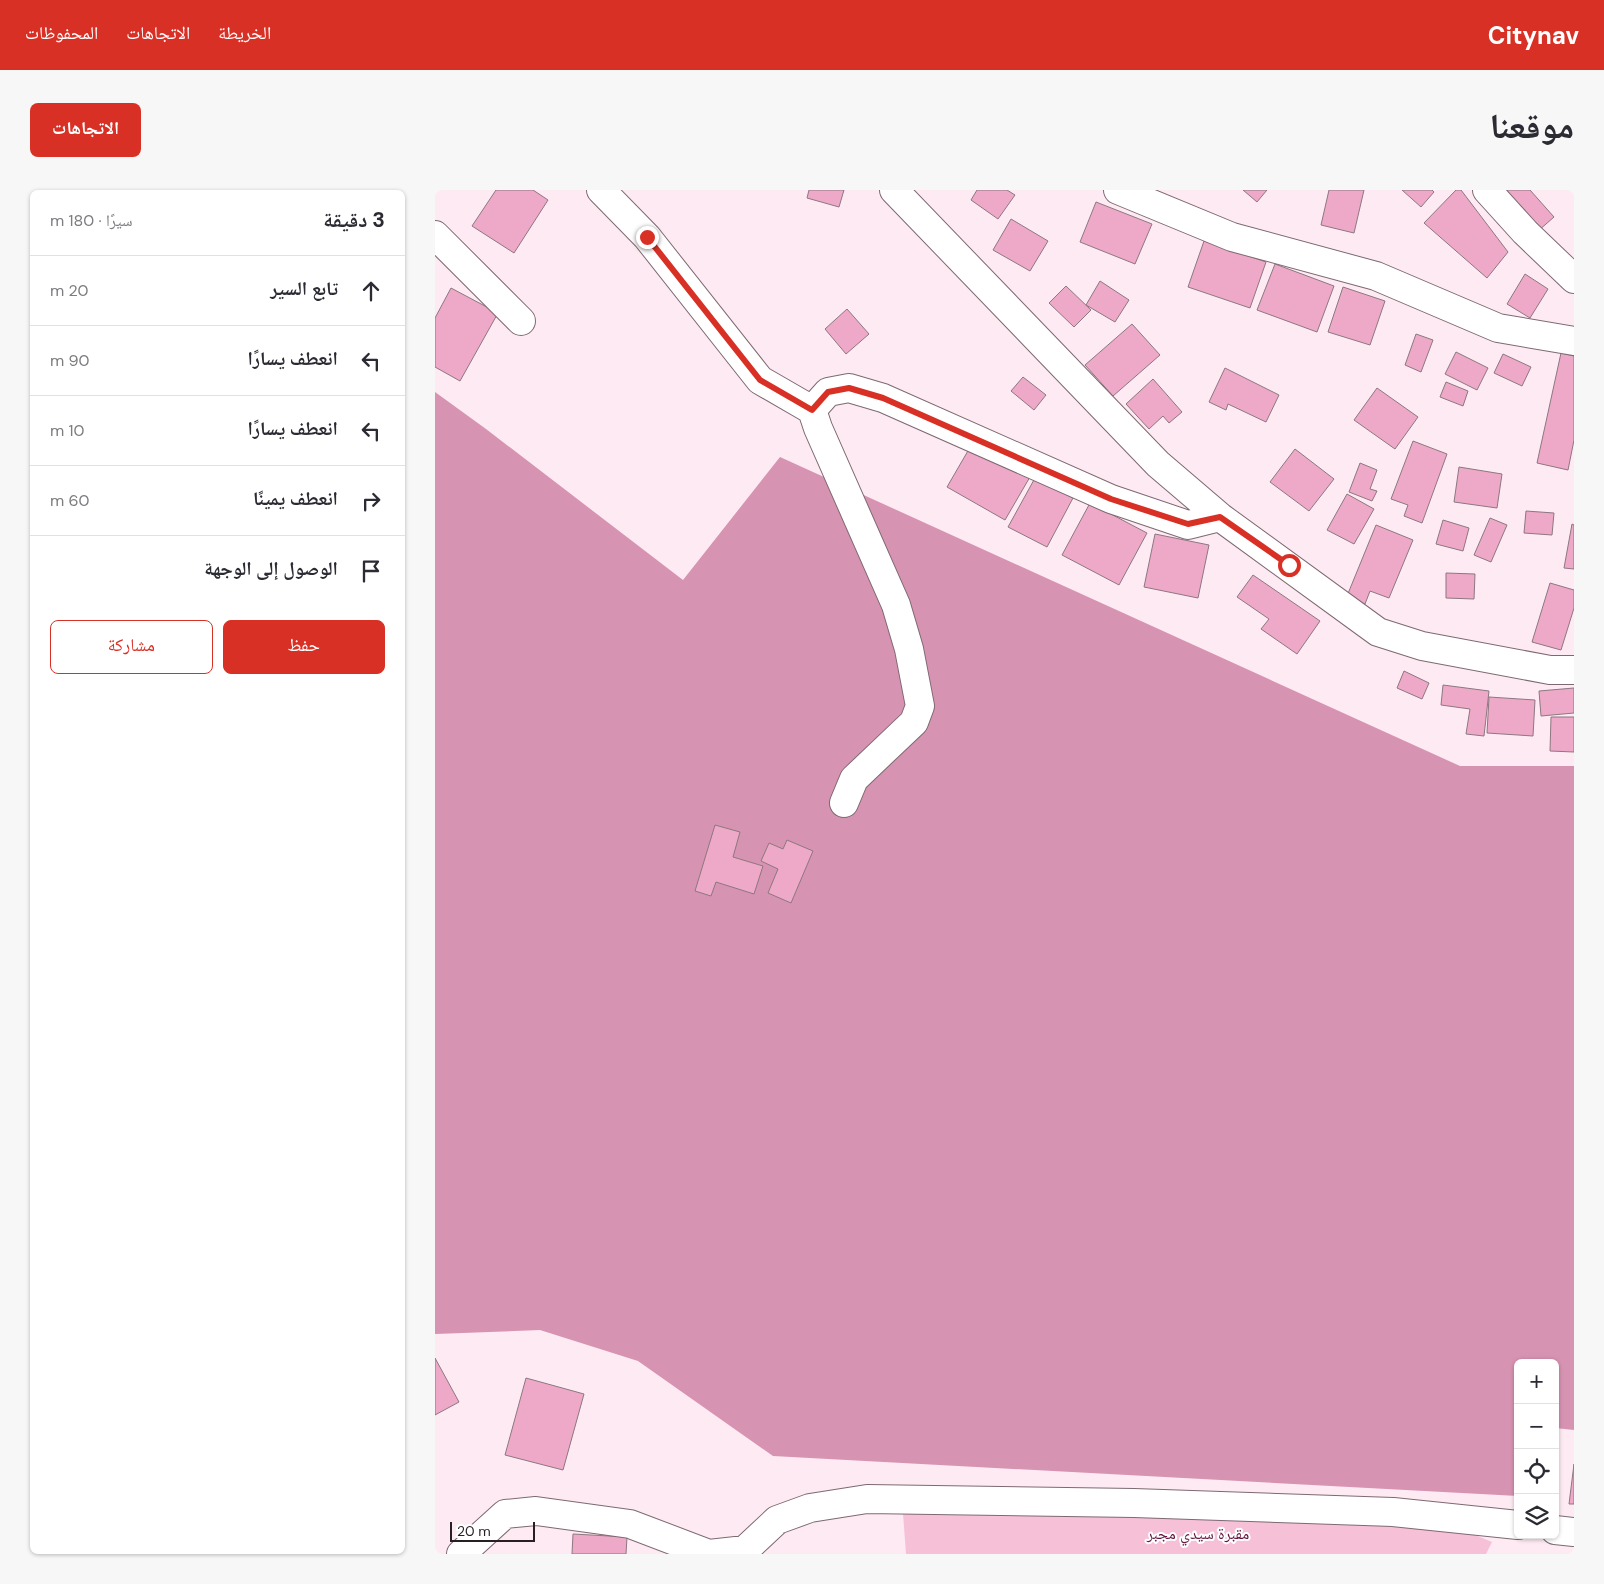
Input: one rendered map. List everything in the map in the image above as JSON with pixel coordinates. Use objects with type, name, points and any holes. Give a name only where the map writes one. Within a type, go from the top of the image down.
[{"type":"street","points":[[601,190],[647,237],[760,380],[812,410],[818,428],[896,605],[909,649],[920,706],[915,722],[854,778],[844,803]]},
{"type":"street","points":[[894,190],[1157,464],[1220,517],[1378,632],[1422,646],[1550,670],[1574,670]]},
{"type":"street","points":[[1118,190],[1233,237],[1376,276],[1498,328],[1574,341]]},
{"type":"street","points":[[1487,190],[1525,232],[1574,278]]},
{"type":"street","points":[[435,235],[521,321]]},
{"type":"street","points":[[812,410],[828,392],[849,388],[883,398],[1111,499],[1188,524],[1220,517]]},
{"type":"street","points":[[461,1554],[505,1514],[536,1511],[630,1524],[709,1554],[745,1550],[777,1520],[810,1508],[867,1499],[1134,1503],[1393,1512],[1514,1525]]},
{"type":"street","points":[[1559,1530],[1574,1532]]},
{"type":"green space","name":"مقبرة سيدي مجبر","points":[[903,1513],[1334,1514],[1446,1523],[1492,1542],[1486,1554],[906,1554]]},
{"type":"shaded area","points":[[435,392],[683,580],[780,457],[1460,766],[1574,766],[1574,1430],[1559,1428],[1559,1359],[1514,1359],[1514,1496],[773,1456],[638,1361],[540,1330],[435,1334]]},
{"type":"building","points":[[496,190],[533,190],[548,200],[514,253],[472,226]]},
{"type":"building","points":[[809,190],[844,190],[839,207],[807,198]]},
{"type":"building","points":[[977,190],[1007,190],[1015,195],[998,219],[971,200]]},
{"type":"building","points":[[1243,190],[1267,190],[1257,202]]},
{"type":"building","points":[[1329,190],[1364,190],[1354,233],[1321,225]]},
{"type":"building","points":[[1402,190],[1432,190],[1434,192],[1421,207]]},
{"type":"building","points":[[1456,190],[1461,190],[1508,252],[1487,278],[1424,223]]},
{"type":"building","points":[[1488,190],[1530,190],[1554,217],[1530,238]]},
{"type":"building","points":[[1096,202],[1152,224],[1135,264],[1080,242]]},
{"type":"building","points":[[1011,219],[1048,241],[1030,271],[993,250]]},
{"type":"building","points":[[1204,241],[1266,262],[1250,308],[1188,287]]},
{"type":"building","points":[[1275,264],[1334,286],[1317,332],[1257,310]]},
{"type":"building","points":[[1525,274],[1548,289],[1530,318],[1507,304]]},
{"type":"building","points":[[1100,281],[1129,300],[1115,322],[1086,305]]},
{"type":"building","points":[[1066,286],[1091,310],[1074,327],[1049,303]]},
{"type":"building","points":[[1343,287],[1385,301],[1370,345],[1328,332]]},
{"type":"building","points":[[451,288],[498,313],[460,381],[435,367],[435,318]]},
{"type":"building","points":[[847,309],[869,334],[846,354],[825,329]]},
{"type":"building","points":[[1132,324],[1160,355],[1113,396],[1085,365]]},
{"type":"building","points":[[1416,334],[1433,340],[1421,372],[1405,365]]},
{"type":"building","points":[[1456,352],[1488,368],[1477,390],[1445,374]]},
{"type":"building","points":[[1561,353],[1574,356],[1574,440],[1568,470],[1537,463]]},
{"type":"building","points":[[1503,354],[1531,367],[1522,386],[1494,373]]},
{"type":"building","points":[[1225,368],[1279,395],[1266,422],[1228,404],[1226,410],[1209,402]]},
{"type":"building","points":[[1023,377],[1046,395],[1034,410],[1011,391]]},
{"type":"building","points":[[1153,379],[1182,412],[1169,423],[1163,416],[1149,429],[1126,404]]},
{"type":"building","points":[[1446,382],[1468,391],[1463,406],[1440,397]]},
{"type":"building","points":[[1377,388],[1418,417],[1395,449],[1354,420]]},
{"type":"building","points":[[976,437],[1034,470],[1005,520],[947,487]]},
{"type":"building","points":[[1413,441],[1447,454],[1422,523],[1404,516],[1408,505],[1391,499]]},
{"type":"building","points":[[1295,449],[1334,479],[1309,511],[1270,482]]},
{"type":"building","points":[[1360,463],[1377,470],[1370,489],[1377,491],[1372,501],[1349,492]]},
{"type":"building","points":[[1459,467],[1502,474],[1497,508],[1454,502]]},
{"type":"building","points":[[1035,478],[1073,498],[1047,547],[1008,527]]},
{"type":"building","points":[[1347,494],[1374,509],[1354,544],[1327,530]]},
{"type":"building","points":[[1090,503],[1147,533],[1119,585],[1062,555]]},
{"type":"building","points":[[1526,511],[1554,513],[1552,535],[1524,533]]},
{"type":"building","points":[[1490,518],[1507,525],[1491,562],[1474,555]]},
{"type":"building","points":[[1443,520],[1469,528],[1463,551],[1436,544]]},
{"type":"building","points":[[1572,524],[1574,525],[1574,569],[1564,568]]},
{"type":"building","points":[[1376,525],[1413,540],[1389,598],[1370,591],[1365,604],[1347,596]]},
{"type":"building","points":[[1155,534],[1209,545],[1198,598],[1144,587]]},
{"type":"building","points":[[1446,573],[1475,574],[1474,599],[1446,598]]},
{"type":"building","points":[[1253,575],[1320,621],[1297,654],[1261,629],[1269,619],[1237,597]]},
{"type":"building","points":[[1550,583],[1574,590],[1574,608],[1561,650],[1532,642]]},
{"type":"building","points":[[1404,671],[1429,683],[1422,699],[1397,688]]},
{"type":"building","points":[[1443,685],[1489,691],[1484,736],[1466,734],[1470,709],[1441,705]]},
{"type":"building","points":[[1574,688],[1574,713],[1541,716],[1539,691]]},
{"type":"building","points":[[1489,697],[1535,700],[1533,736],[1487,733]]},
{"type":"building","points":[[1551,717],[1574,717],[1574,752],[1550,751]]},
{"type":"building","points":[[715,825],[740,832],[733,857],[763,866],[754,894],[716,882],[711,896],[695,891]]},
{"type":"building","points":[[787,840],[813,851],[791,903],[768,893],[778,869],[761,861],[769,843],[783,849]]},
{"type":"building","points":[[435,1358],[459,1402],[435,1415]]},
{"type":"building","points":[[526,1378],[584,1394],[563,1470],[505,1455]]},
{"type":"building","points":[[1574,1464],[1574,1504],[1569,1504]]},
{"type":"building","points":[[573,1534],[627,1537],[626,1554],[572,1554]]},
{"type":"route","points":[[647,237],[760,380],[812,410],[828,392],[849,388],[883,398],[1111,499],[1188,524],[1220,517],[1289,565]]}]
